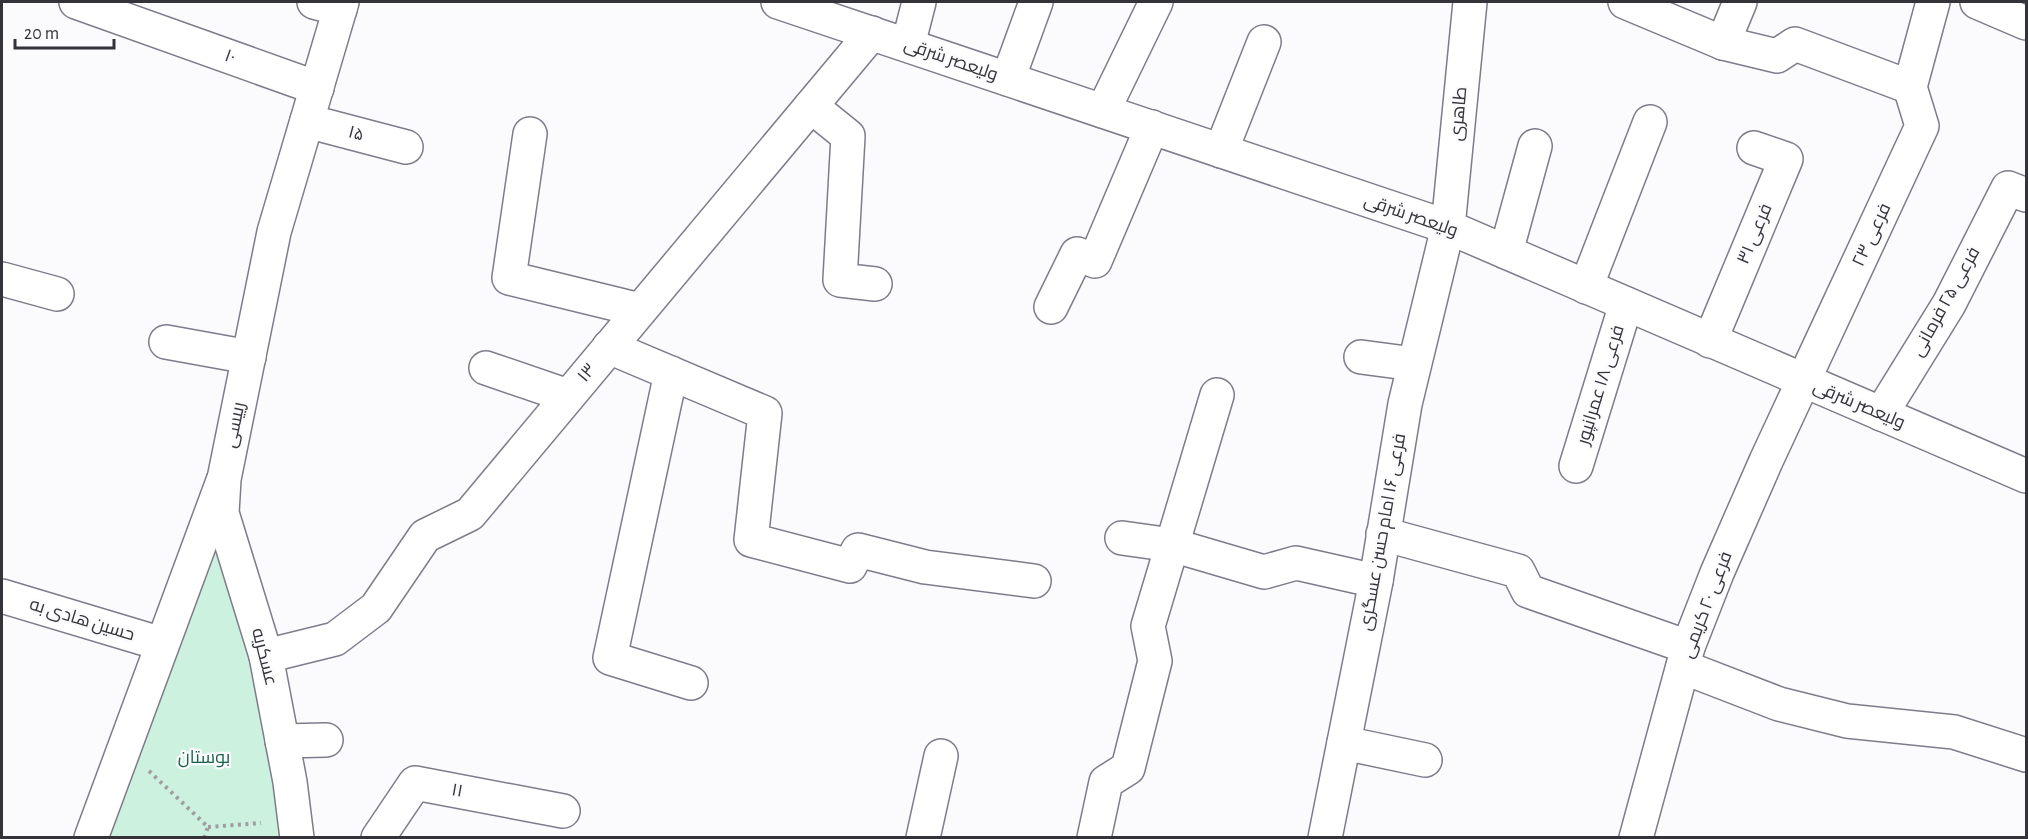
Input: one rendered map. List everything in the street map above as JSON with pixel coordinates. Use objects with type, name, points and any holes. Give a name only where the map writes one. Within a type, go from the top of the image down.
[{"type":"street","name":"۱۰","points":[[76,2],[144,13],[316,88]]},
{"type":"street","name":"ولیعصر شرقی","points":[[778,2],[1448,227],[2026,476]]},
{"type":"street","points":[[908,45],[919,2]]},
{"type":"street","points":[[1008,79],[1036,2]]},
{"type":"street","points":[[1103,111],[1156,2]]},
{"type":"street","name":"طاهری","points":[[1448,227],[1470,2]]},
{"type":"street","points":[[1625,2],[1723,43],[1777,56],[1795,44],[1910,87],[1933,2]]},
{"type":"street","points":[[1723,43],[1740,2]]},
{"type":"street","points":[[1977,2],[2026,23]]},
{"type":"street","name":"رییسی","points":[[91,837],[224,479],[274,232],[316,88],[332,4]]},
{"type":"street","name":"۱۳","points":[[266,656],[335,639],[376,608],[425,536],[470,514],[872,33]]},
{"type":"street","points":[[1221,151],[1264,42]]},
{"type":"street","name":"فرعی ۲۳","points":[[1805,382],[1922,126],[1910,87]]},
{"type":"street","points":[[811,106],[849,136],[840,280],[875,284]]},
{"type":"street","name":"۱۵","points":[[307,121],[406,147]]},
{"type":"street","points":[[1586,287],[1650,122]]},
{"type":"street","points":[[1051,307],[1077,254],[1095,261],[1152,127]]},
{"type":"street","points":[[530,134],[509,278],[640,310]]},
{"type":"street","points":[[1506,252],[1535,146]]},
{"type":"street","name":"فرعی ۳۱","points":[[1710,341],[1786,159],[1754,148]]},
{"type":"street","name":"فرعی ۲۵ فرمانی","points":[[1881,414],[2017,191]]},
{"type":"street","name":"فرعی ۱۶ امام حسن عسگری","points":[[1324,837],[1376,581],[1404,404],[1448,227]]},
{"type":"street","points":[[2,279],[57,294]]},
{"type":"street","name":"فرعی ۱۸ عمرانپور","points":[[1576,466],[1626,304]]},
{"type":"street","points":[[166,342],[249,357]]},
{"type":"street","points":[[609,347],[765,413],[751,540],[850,566],[858,550],[925,567],[1034,581]]},
{"type":"street","points":[[1361,357],[1414,364]]},
{"type":"street","points":[[486,368],[568,396]]},
{"type":"street","points":[[671,373],[610,658],[691,682]]},
{"type":"street","name":"فرعی ۲۰ کریمی","points":[[1636,837],[1685,657],[1717,573],[1766,461],[1805,382]]},
{"type":"street","points":[[1094,837],[1106,782],[1128,768],[1155,662],[1148,626],[1217,395]]},
{"type":"street","name":"عسکریه","points":[[224,479],[222,513],[266,656],[296,829]]},
{"type":"street","points":[[1383,534],[1518,571],[1528,591],[1685,657],[1779,704],[1847,721],[1954,732],[2026,755]]},
{"type":"street","points":[[1122,538],[1172,545],[1264,572],[1296,563],[1376,581]]},
{"type":"street","name":"حسین هادی به","points":[[2,596],[162,644]]},
{"type":"street","points":[[282,741],[326,740]]},
{"type":"street","points":[[1344,743],[1425,760]]},
{"type":"street","points":[[923,837],[941,756]]},
{"type":"street","name":"۱۱","points":[[378,837],[415,783],[563,811]]},
{"type":"path","points":[[124,747],[208,827],[296,829]]},
{"type":"path","points":[[204,837],[208,827]]},
{"type":"green space","name":"بوستان","points":[[224,479],[297,837],[91,838]]}]
